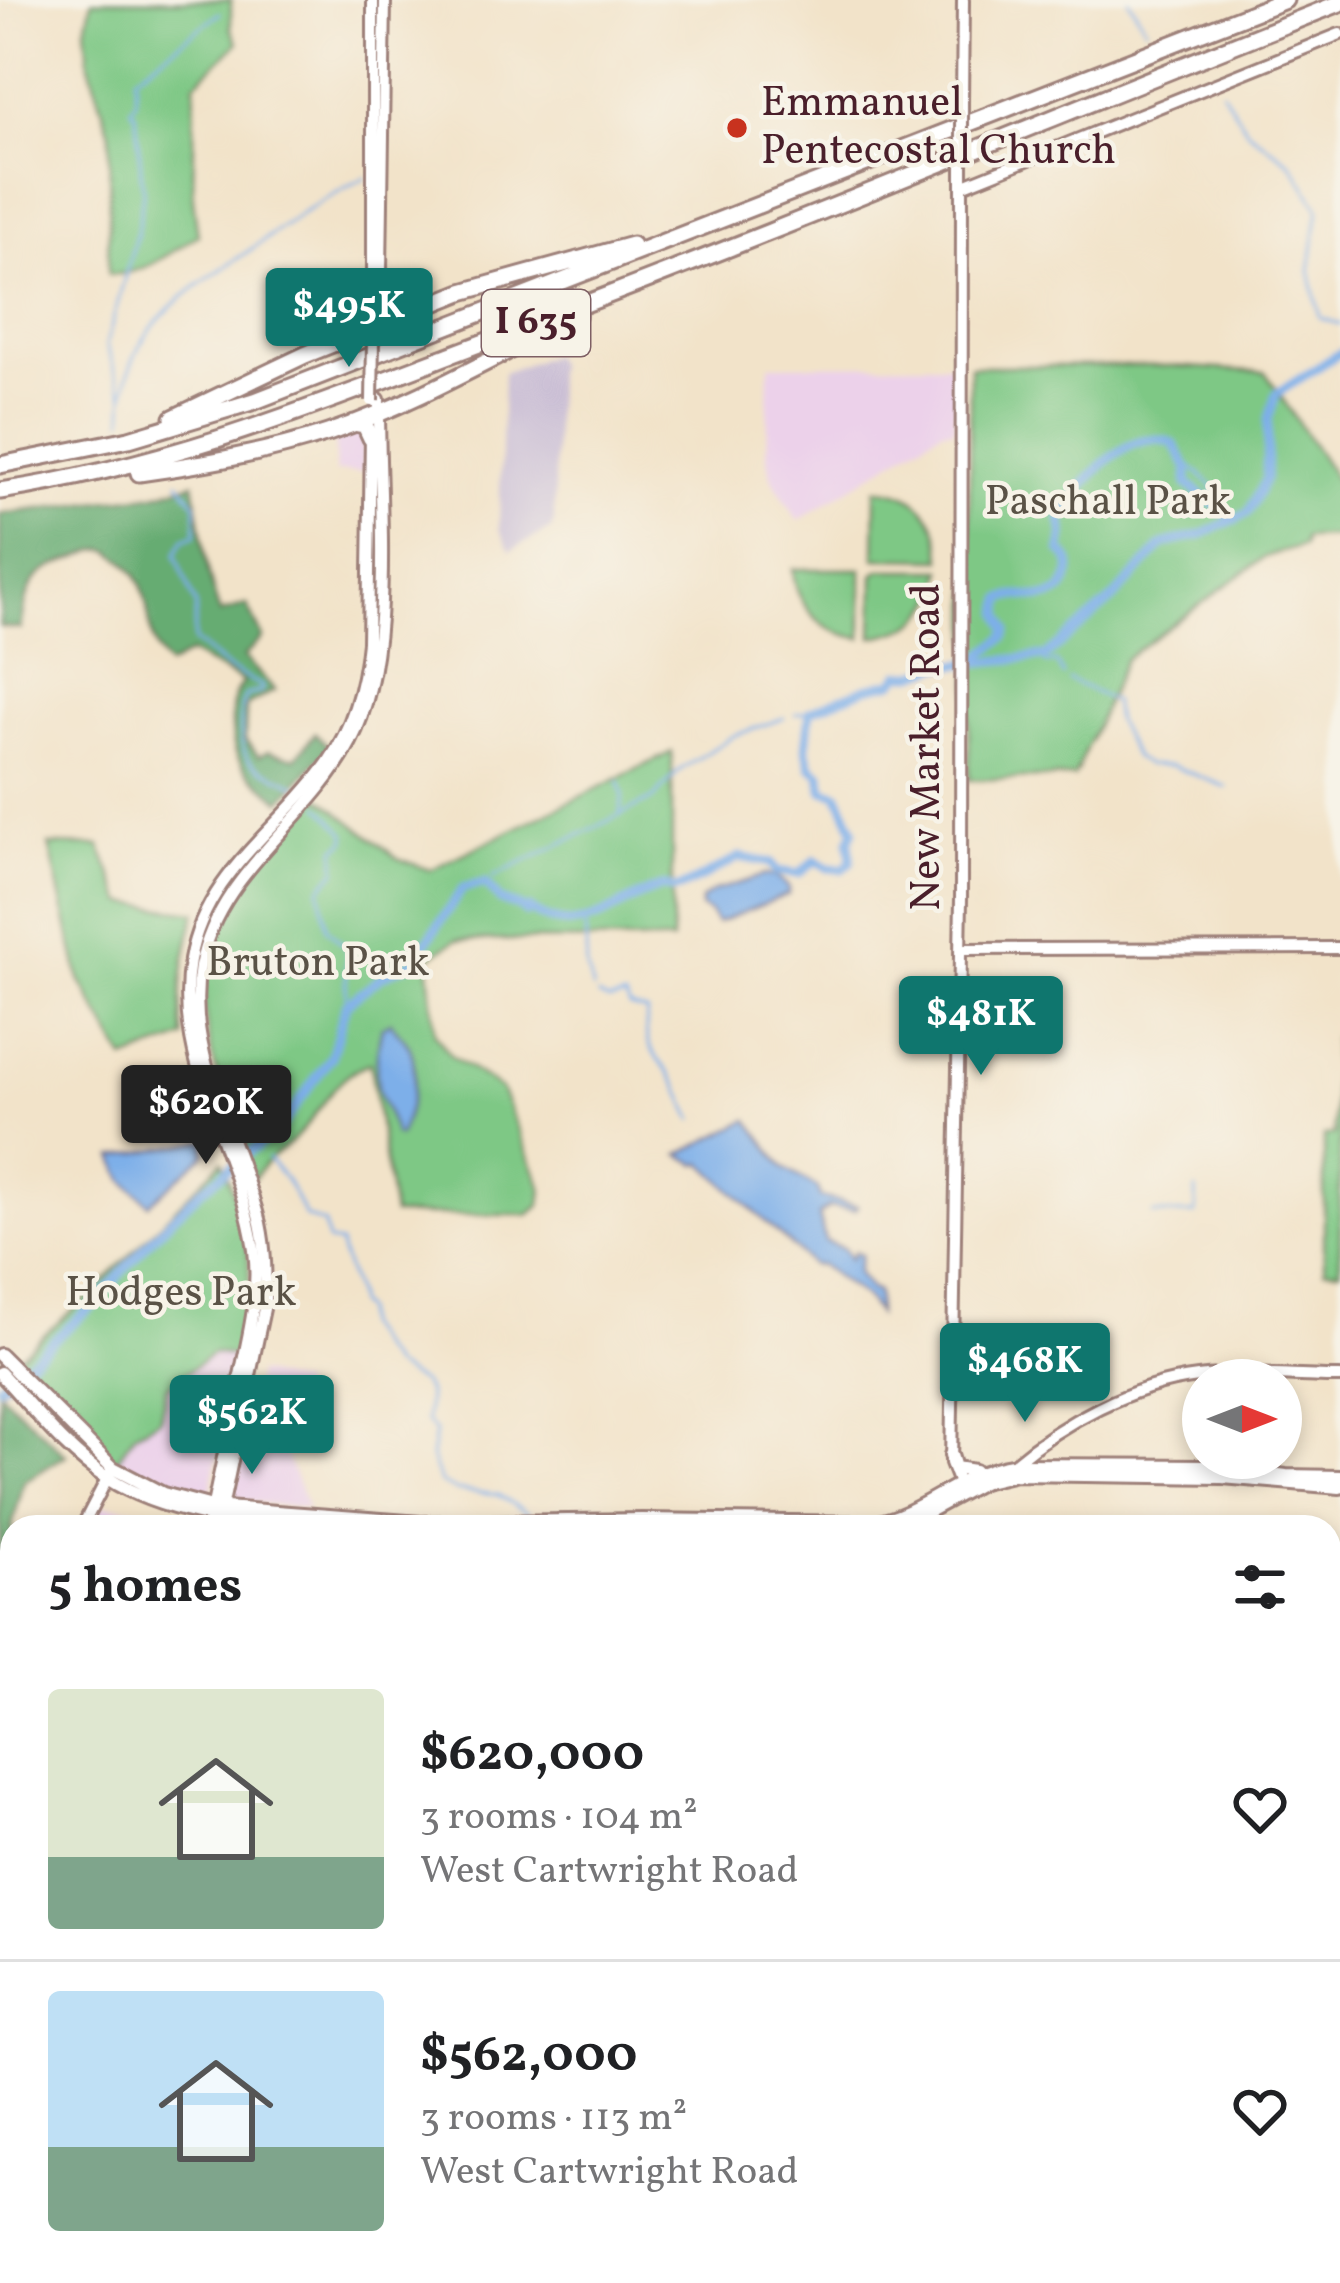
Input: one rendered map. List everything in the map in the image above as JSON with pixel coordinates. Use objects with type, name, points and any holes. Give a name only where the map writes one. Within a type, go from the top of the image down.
[{"type":"highway","name":"I 635","points":[[0,465],[129,439],[255,401],[1285,0]]},
{"type":"highway","name":"I 635","points":[[0,491],[101,473],[257,429],[686,266],[1340,3]]},
{"type":"highway","points":[[45,456],[170,420],[305,355],[377,332],[488,284],[693,229]]},
{"type":"highway","points":[[101,473],[116,477],[215,460],[354,423],[376,407],[686,266]]},
{"type":"highway","points":[[354,423],[365,425],[371,437]]},
{"type":"main road","points":[[0,1355],[32,1398]]},
{"type":"main road","points":[[0,1373],[110,1473],[211,1515]]},
{"type":"main road","points":[[951,1455],[958,1469],[985,1476],[1214,1466],[1286,1476],[1340,1477]]},
{"type":"main road","points":[[909,1515],[960,1487],[1032,1457],[1110,1470],[1340,1487]]},
{"type":"street","points":[[373,0],[377,332]]},
{"type":"street","points":[[222,1119],[205,1092],[191,1047],[186,991],[192,950],[234,866],[279,825],[327,764],[343,739],[362,688],[375,498],[385,0]]},
{"type":"street","name":"New Market Road","points":[[960,1487],[951,1455],[960,949],[963,0]]},
{"type":"street","points":[[962,182],[1340,34]]},
{"type":"street","points":[[375,460],[371,437],[376,407]]},
{"type":"street","points":[[215,1515],[260,1304],[264,1245],[201,1040],[197,994],[216,904]]},
{"type":"street","points":[[960,949],[1340,948]]},
{"type":"street","points":[[205,1092],[210,1070]]},
{"type":"street","points":[[1032,1457],[1113,1402],[1178,1381],[1224,1375],[1340,1377]]},
{"type":"street","points":[[88,1515],[110,1473]]},
{"type":"shaded area","points":[[551,355],[555,363],[554,522],[551,529],[510,551],[499,528],[503,373]]},
{"type":"shaded area","points":[[955,364],[954,429],[943,429],[798,521],[771,477],[769,365]]},
{"type":"shaded area","points":[[363,430],[363,472],[335,472],[335,440]]},
{"type":"shaded area","points":[[213,1352],[240,1357],[209,1496],[144,1478],[117,1461],[135,1433],[160,1419],[166,1387]]},
{"type":"shaded area","points":[[257,1373],[301,1384],[291,1424],[272,1421],[308,1509],[230,1499]]},
{"type":"shaded area","points":[[97,1504],[177,1515],[93,1515]]},
{"type":"green space","points":[[92,0],[231,0],[231,28],[238,43],[195,83],[193,200],[198,235],[156,262],[121,274],[108,274],[110,133],[89,65],[86,28]]},
{"type":"green space","name":"Paschall Park","points":[[970,366],[1172,366],[1265,372],[1340,486],[1340,537],[1304,538],[1303,546],[1265,557],[1125,659],[1074,777],[969,780]]},
{"type":"green space","points":[[194,483],[220,613],[247,605],[263,638],[244,657],[275,690],[246,706],[245,740],[259,756],[268,751],[296,758],[315,733],[329,747],[281,801],[238,758],[233,703],[243,682],[190,654],[168,666],[153,639],[139,580],[114,553],[96,551],[42,574],[30,589],[21,629],[0,627],[0,514],[155,494]]},
{"type":"green space","points":[[876,489],[903,494],[924,509],[937,531],[942,559],[875,558]]},
{"type":"green space","points":[[793,569],[862,569],[862,638],[836,631],[814,617],[800,596]]},
{"type":"green space","points":[[880,570],[943,570],[936,598],[921,617],[901,630],[873,637],[874,575]]},
{"type":"green space","name":"Bruton Park","points":[[672,752],[672,941],[456,940],[428,958],[435,1034],[451,1056],[501,1089],[543,1189],[541,1205],[529,1215],[393,1215],[370,1063],[337,1085],[305,1128],[253,1180],[207,1033],[207,960],[218,924],[239,887],[320,797],[397,858],[430,870]]},
{"type":"green space","points":[[49,845],[100,846],[124,903],[196,912],[183,974],[184,1038],[125,1060],[80,980]]},
{"type":"green space","points":[[1334,1038],[1340,1038],[1340,1270],[1324,1269],[1324,1136],[1334,1135]]},
{"type":"green space","name":"Hodges Park","points":[[222,1161],[248,1257],[248,1303],[240,1357],[213,1353],[167,1387],[160,1419],[135,1433],[116,1461],[93,1444],[15,1359],[89,1297]]},
{"type":"green space","points":[[0,1392],[66,1455],[24,1482],[15,1515],[0,1515]]},
{"type":"water","points":[[765,875],[777,876],[789,894],[717,923],[701,908],[701,900],[711,892]]},
{"type":"water","points":[[391,1022],[409,1046],[414,1067],[410,1104],[399,1136],[394,1134],[377,1080],[382,1027]]},
{"type":"water","points":[[749,1120],[784,1168],[818,1188],[820,1197],[857,1206],[855,1210],[829,1207],[819,1215],[825,1241],[844,1249],[850,1259],[854,1252],[861,1255],[857,1273],[877,1292],[877,1314],[865,1298],[821,1265],[812,1265],[703,1163],[680,1154]]},
{"type":"water","points":[[206,1140],[205,1154],[149,1204],[124,1180],[114,1157]]},
{"type":"waterway","points":[[1129,0],[1146,28]]},
{"type":"waterway","points":[[123,394],[106,345],[137,233],[143,193],[136,114],[131,108],[136,101],[135,76],[220,13]]},
{"type":"waterway","points":[[1222,91],[1248,131],[1291,163],[1319,208],[1310,271],[1320,318],[1340,324]]},
{"type":"waterway","points":[[124,419],[133,360],[162,316],[293,219],[365,178]]},
{"type":"waterway","points":[[0,1386],[95,1304],[199,1192],[280,1128],[331,1057],[346,1004],[382,976],[414,961],[463,888],[485,883],[501,901],[564,923],[595,918],[661,887],[680,888],[739,857],[799,874],[816,860],[828,868],[843,869],[851,862],[849,841],[854,830],[838,794],[823,790],[821,774],[811,767],[806,748],[810,711],[894,682],[900,674],[1046,656],[1114,598],[1163,545],[1203,534],[1248,513],[1266,478],[1268,419],[1276,394],[1340,353]]},
{"type":"waterway","points":[[975,661],[1005,637],[1003,599],[1048,597],[1063,590],[1071,569],[1061,551],[1061,518],[1094,473],[1125,448],[1158,440],[1174,444],[1188,468],[1187,484],[1236,520]]},
{"type":"waterway","points":[[1185,462],[1213,486],[1218,504]]},
{"type":"waterway","points":[[179,481],[196,504],[196,534],[184,539],[176,554],[196,606],[194,641],[227,668],[262,686],[261,692],[246,695],[243,703],[244,752],[256,766],[297,786]]},
{"type":"waterway","points":[[1037,656],[1047,663],[1056,662],[1063,675]]},
{"type":"waterway","points":[[1069,680],[1113,701],[1116,721],[1135,758],[1227,787]]},
{"type":"waterway","points":[[796,714],[810,711]]},
{"type":"waterway","points":[[493,877],[653,799],[680,770],[733,736],[784,718]]},
{"type":"waterway","points":[[619,782],[623,795],[620,815]]},
{"type":"waterway","points":[[320,806],[346,833],[346,841],[336,849],[336,870],[320,889],[327,929],[347,948],[346,1004]]},
{"type":"waterway","points":[[585,922],[593,990]]},
{"type":"waterway","points":[[598,996],[609,1001],[625,998],[630,1007],[647,1012],[649,1044],[679,1087],[694,1119]]},
{"type":"waterway","points":[[254,1148],[258,1151]]},
{"type":"waterway","points":[[268,1159],[306,1217],[324,1224],[328,1242],[340,1244],[357,1305],[363,1311],[363,1326],[380,1351],[393,1367],[422,1383],[428,1394],[426,1421],[435,1432],[431,1457],[440,1483],[455,1490],[498,1495],[528,1513]]},
{"type":"waterway","points":[[1153,1214],[1196,1214],[1196,1190]]},
{"type":"place","name":"Emmanuel Pentecostal Church","points":[[737,128]]}]
